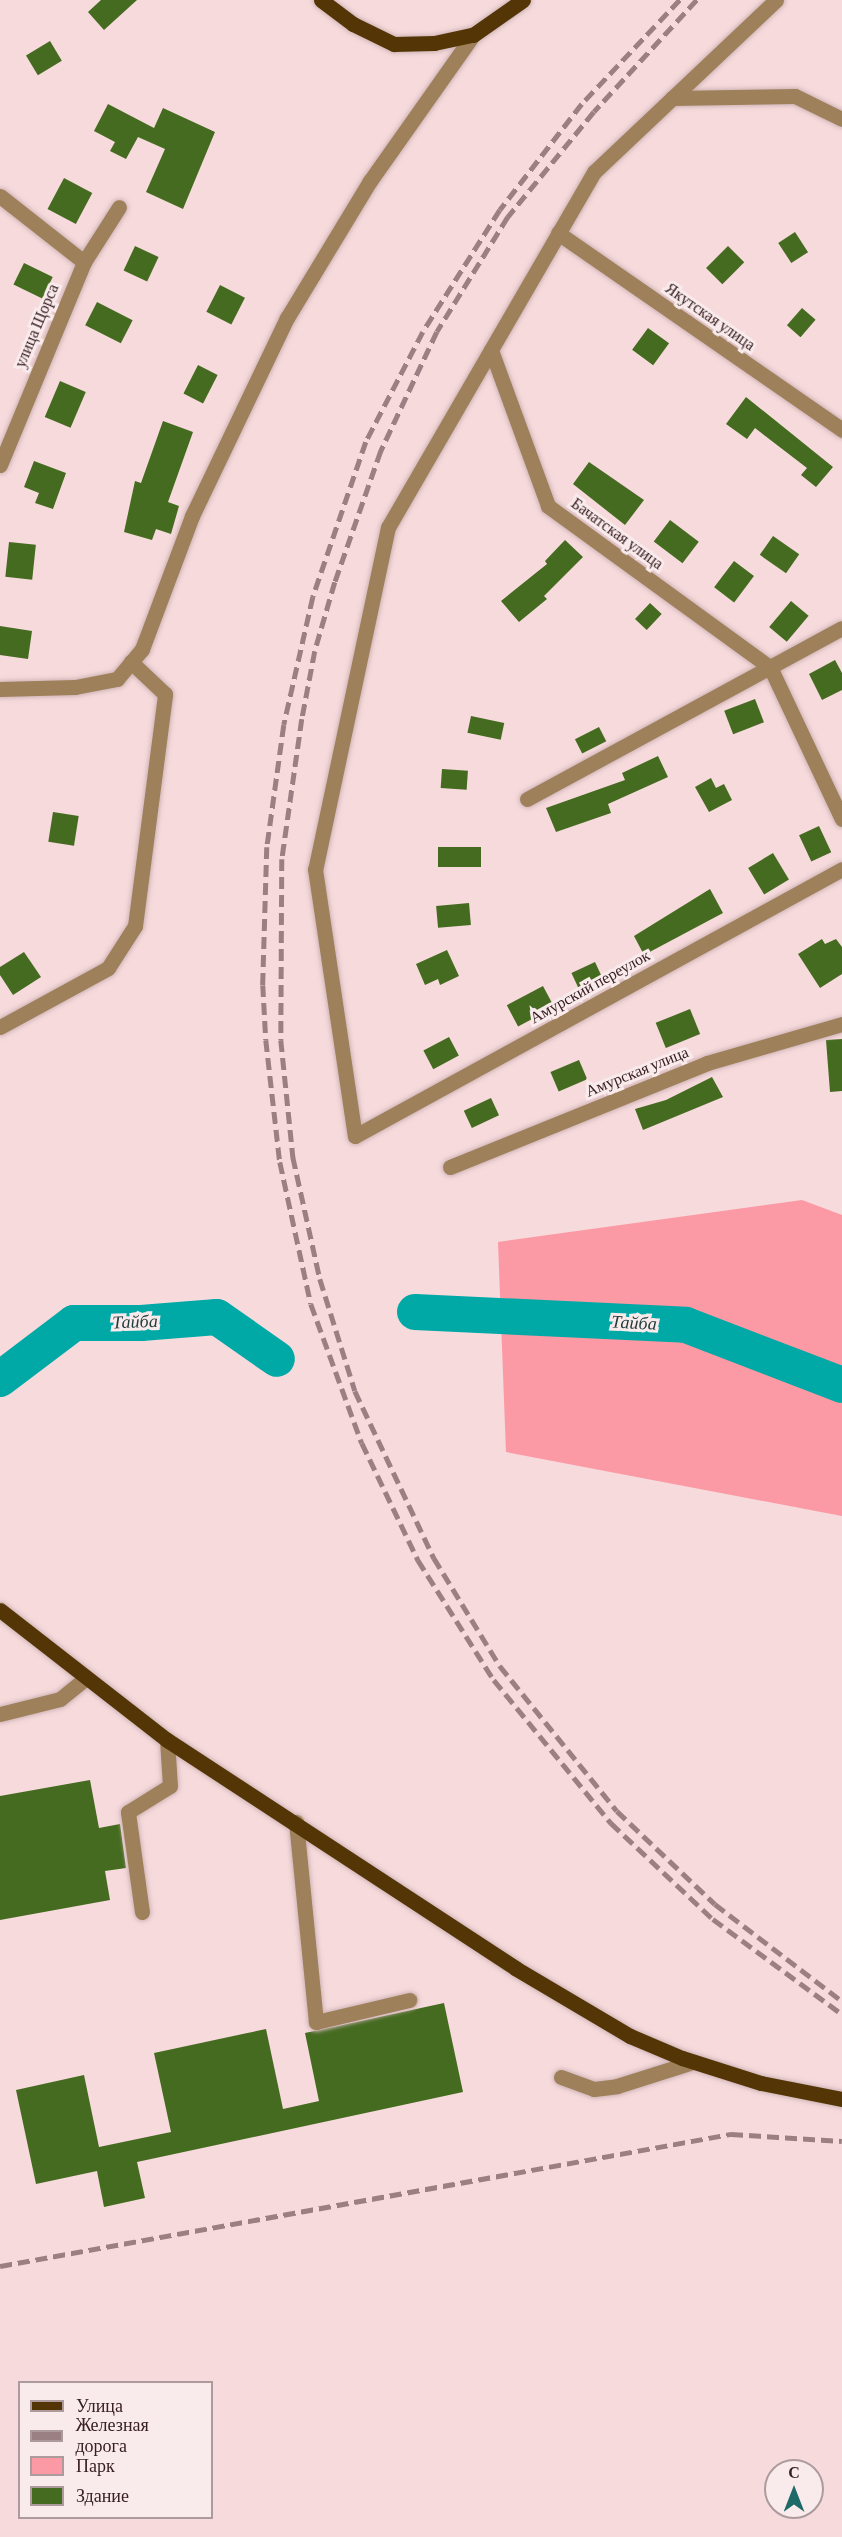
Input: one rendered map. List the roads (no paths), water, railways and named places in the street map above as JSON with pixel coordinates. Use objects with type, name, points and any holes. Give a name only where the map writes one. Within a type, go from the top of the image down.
[{"type":"main road","points":[[321,0],[353,24],[394,44],[434,42],[473,35],[523,0]]},
{"type":"main road","points":[[0,1610],[85,1679],[167,1740],[296,1822],[514,1968],[630,2036],[693,2062],[761,2084],[842,2099]]},
{"type":"street","points":[[491,350],[594,172],[776,0]]},
{"type":"street","points":[[0,688],[75,687],[117,679],[142,649],[192,516],[287,318],[370,181],[473,35]]},
{"type":"street","points":[[672,98],[795,96],[842,119]]},
{"type":"street","points":[[0,196],[84,262]]},
{"type":"street","name":"улица Щорса","points":[[0,465],[84,262],[119,207]]},
{"type":"street","name":"Якутская улица","points":[[558,233],[842,430]]},
{"type":"street","name":"Бачатская улица","points":[[491,350],[548,506],[770,667],[842,819]]},
{"type":"street","name":"Амурский переулок","points":[[491,350],[388,527],[315,869],[355,1136],[842,869]]},
{"type":"street","points":[[527,799],[842,628]]},
{"type":"street","points":[[0,1027],[108,968],[135,926],[165,693],[131,662]]},
{"type":"street","name":"Амурская улица","points":[[450,1167],[707,1063],[842,1024]]},
{"type":"street","points":[[0,1714],[60,1700],[85,1679]]},
{"type":"street","points":[[142,1912],[128,1812],[170,1786],[167,1740]]},
{"type":"street","points":[[296,1822],[316,2022],[409,2000]]},
{"type":"street","points":[[561,2077],[594,2089],[617,2086],[693,2062]]},
{"type":"waterway","name":"Тайба","points":[[415,1312],[686,1325],[842,1385]]},
{"type":"waterway","name":"Тайба","points":[[0,1379],[74,1323],[141,1323],[217,1317],[277,1359]]},
{"type":"railway","points":[[680,0],[582,104],[500,210],[423,332],[366,442],[313,597],[284,725],[267,847],[263,985],[266,1040],[280,1162],[311,1304],[362,1443],[418,1560],[494,1680],[611,1823],[713,1919],[842,2014]]},
{"type":"railway","points":[[697,0],[594,112],[508,217],[437,332],[381,451],[335,582],[315,651],[302,719],[282,859],[281,1040],[293,1157],[320,1279],[355,1391],[434,1558],[500,1666],[617,1811],[715,1904],[842,2001]]},
{"type":"railway","points":[[0,2266],[731,2134],[842,2141]]}]
